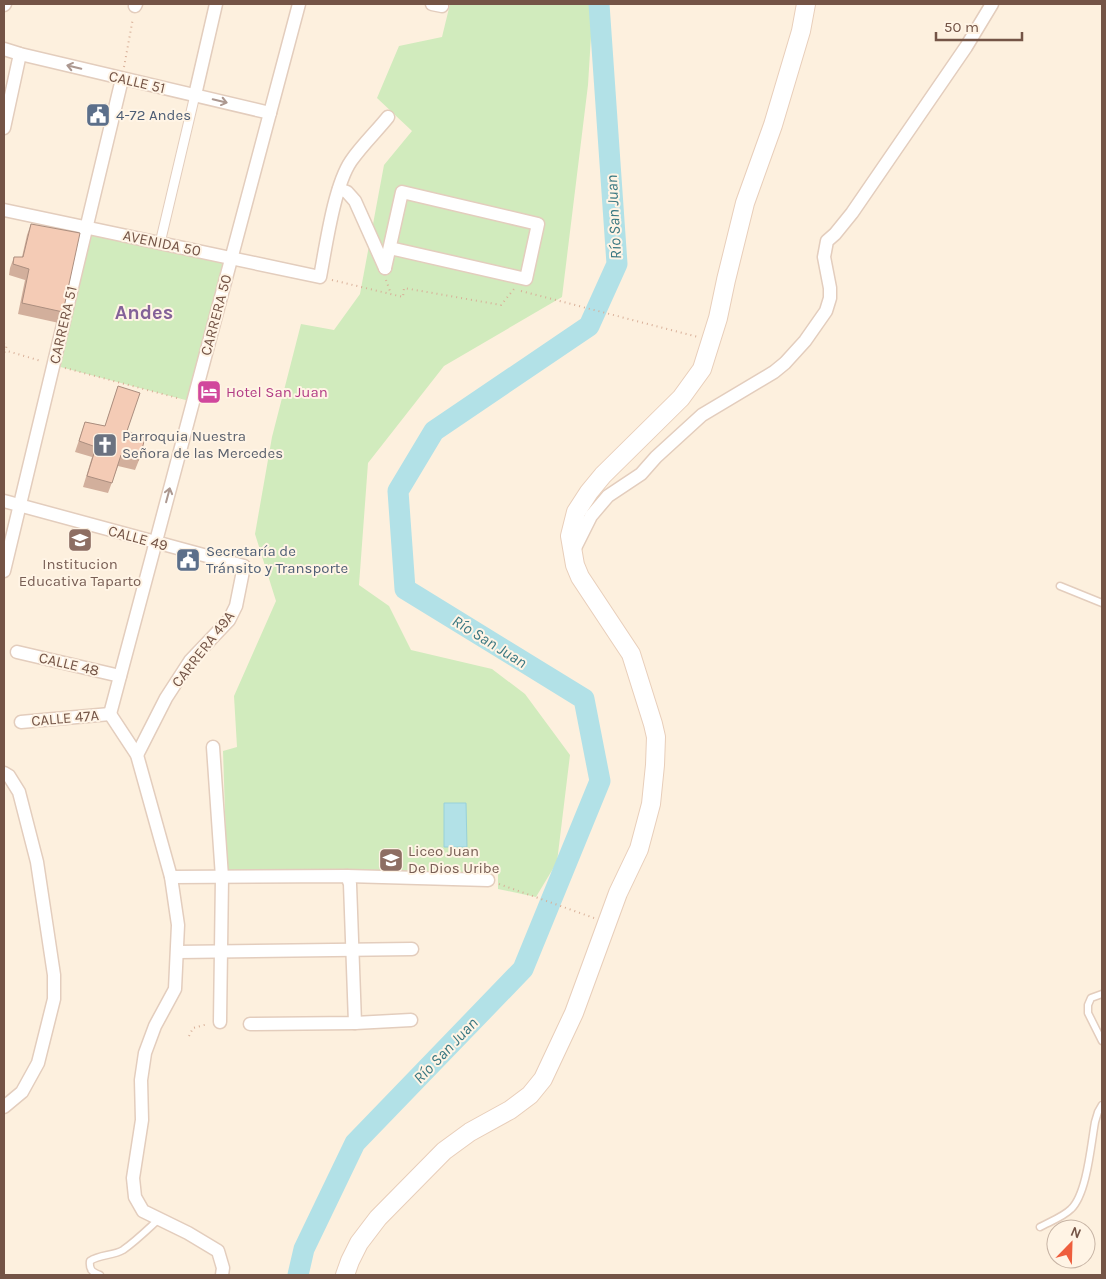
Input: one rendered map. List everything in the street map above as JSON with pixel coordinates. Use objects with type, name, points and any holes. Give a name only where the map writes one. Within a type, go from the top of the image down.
[{"type":"main road","points":[[345,1275],[359,1242],[378,1218],[444,1151],[470,1132],[510,1110],[530,1094],[543,1079],[574,1013],[618,893],[638,849],[651,804],[656,736],[631,654],[580,577],[575,565],[570,536],[576,512],[589,492],[603,475],[681,398],[702,369],[718,318],[745,204],[773,125],[801,31],[806,4]]},
{"type":"street","points":[[160,243],[216,4]]},
{"type":"street","name":"CARRERA 50","points":[[110,714],[299,4]]},
{"type":"street","points":[[573,552],[599,504],[641,474],[656,457],[702,415],[774,372],[805,341],[826,311],[830,298],[824,257],[827,241],[835,234],[863,197],[966,47],[992,4]]},
{"type":"street","name":"CALLE 51","points":[[4,49],[122,79],[270,113]]},
{"type":"street","points":[[4,128],[5,113],[20,54]]},
{"type":"street","name":"CARRERA 51","points":[[4,571],[122,79]]},
{"type":"street","points":[[320,277],[344,173],[351,161],[388,117]]},
{"type":"street","points":[[339,189],[348,192],[355,201],[385,268]]},
{"type":"street","points":[[385,268],[402,192],[538,224],[518,282],[390,248]]},
{"type":"street","name":"AVENIDA 50","points":[[4,210],[320,277]]},
{"type":"street","name":"CALLE 49","points":[[4,501],[244,566]]},
{"type":"street","name":"CARRERA 49A","points":[[136,755],[166,698],[190,661],[229,620],[236,606],[244,566]]},
{"type":"street","name":"CALLE 48","points":[[17,652],[120,676]]},
{"type":"street","points":[[110,714],[136,755],[171,878],[178,925],[175,989],[155,1026],[145,1053],[141,1080],[142,1120],[133,1178],[135,1197],[143,1211],[188,1233],[218,1251],[223,1268],[222,1275]]},
{"type":"street","name":"CALLE 47A","points":[[21,722],[110,714]]},
{"type":"street","points":[[212,747],[222,877],[220,1022]]},
{"type":"street","points":[[4,773],[9,776],[19,792],[37,862],[54,975],[54,998],[38,1063],[22,1092],[4,1107]]},
{"type":"street","points":[[171,878],[347,876],[488,880]]},
{"type":"street","points":[[347,876],[350,884],[355,1023]]},
{"type":"street","points":[[178,952],[412,949]]},
{"type":"street","points":[[250,1024],[355,1023],[412,1020]]},
{"type":"lane","points":[[1060,586],[1102,602]]},
{"type":"lane","points":[[1102,994],[1091,998],[1088,1008],[1102,1041]]},
{"type":"lane","points":[[1040,1227],[1071,1210],[1079,1199],[1083,1188],[1095,1122],[1102,1105]]},
{"type":"lane","points":[[100,1275],[93,1272],[89,1267],[90,1261],[96,1257],[114,1254],[123,1250],[159,1219]]},
{"type":"path","points":[[122,79],[136,5]]},
{"type":"path","points":[[385,268],[384,276],[391,294]]},
{"type":"path","points":[[320,277],[403,297],[404,288],[501,305],[518,282],[554,300],[711,341]]},
{"type":"path","points":[[4,344],[7,345],[4,354]]},
{"type":"path","points":[[4,350],[193,402]]},
{"type":"path","points":[[510,888],[591,917]]},
{"type":"green space","points":[[450,4],[593,4],[588,85],[562,297],[444,366],[368,463],[359,585],[389,606],[411,650],[492,669],[525,694],[570,755],[557,862],[536,897],[498,889],[498,871],[449,874],[227,872],[223,751],[237,747],[234,696],[276,601],[255,534],[272,437],[301,324],[334,330],[360,294],[384,165],[412,131],[377,98],[399,46],[442,37]]},
{"type":"green space","points":[[86,227],[231,258],[193,402],[53,365]]},
{"type":"water","points":[[444,803],[466,803],[467,847],[444,847]]},
{"type":"building","points":[[31,224],[80,233],[63,312],[22,303],[29,269],[13,264],[14,257],[23,257]]},
{"type":"building","name":"Parroquia Nuestra Señora de las Mercedes","points":[[118,386],[140,393],[127,431],[145,438],[139,460],[121,455],[112,483],[87,476],[96,447],[79,441],[85,422],[105,426]]},
{"type":"waterway","name":"Río San Juan","points":[[298,1275],[304,1249],[355,1143],[523,969],[600,781],[584,699],[405,589],[398,491],[434,431],[589,326],[617,264],[599,4]]},
{"type":"place","name":"4-72 Andes","points":[[98,115]]},
{"type":"place","name":"Hotel San Juan","points":[[209,392]]},
{"type":"place","name":"Parroquia Nuestra Señora de las Mercedes","points":[[105,445]]},
{"type":"place","name":"Institucion Educativa Taparto","points":[[80,540]]},
{"type":"place","name":"Secretaría de Tránsito y Transporte","points":[[188,560]]},
{"type":"place","name":"Liceo Juan De Dios Uribe","points":[[391,860]]},
{"type":"district","name":"Andes","points":[[144,312]]}]
